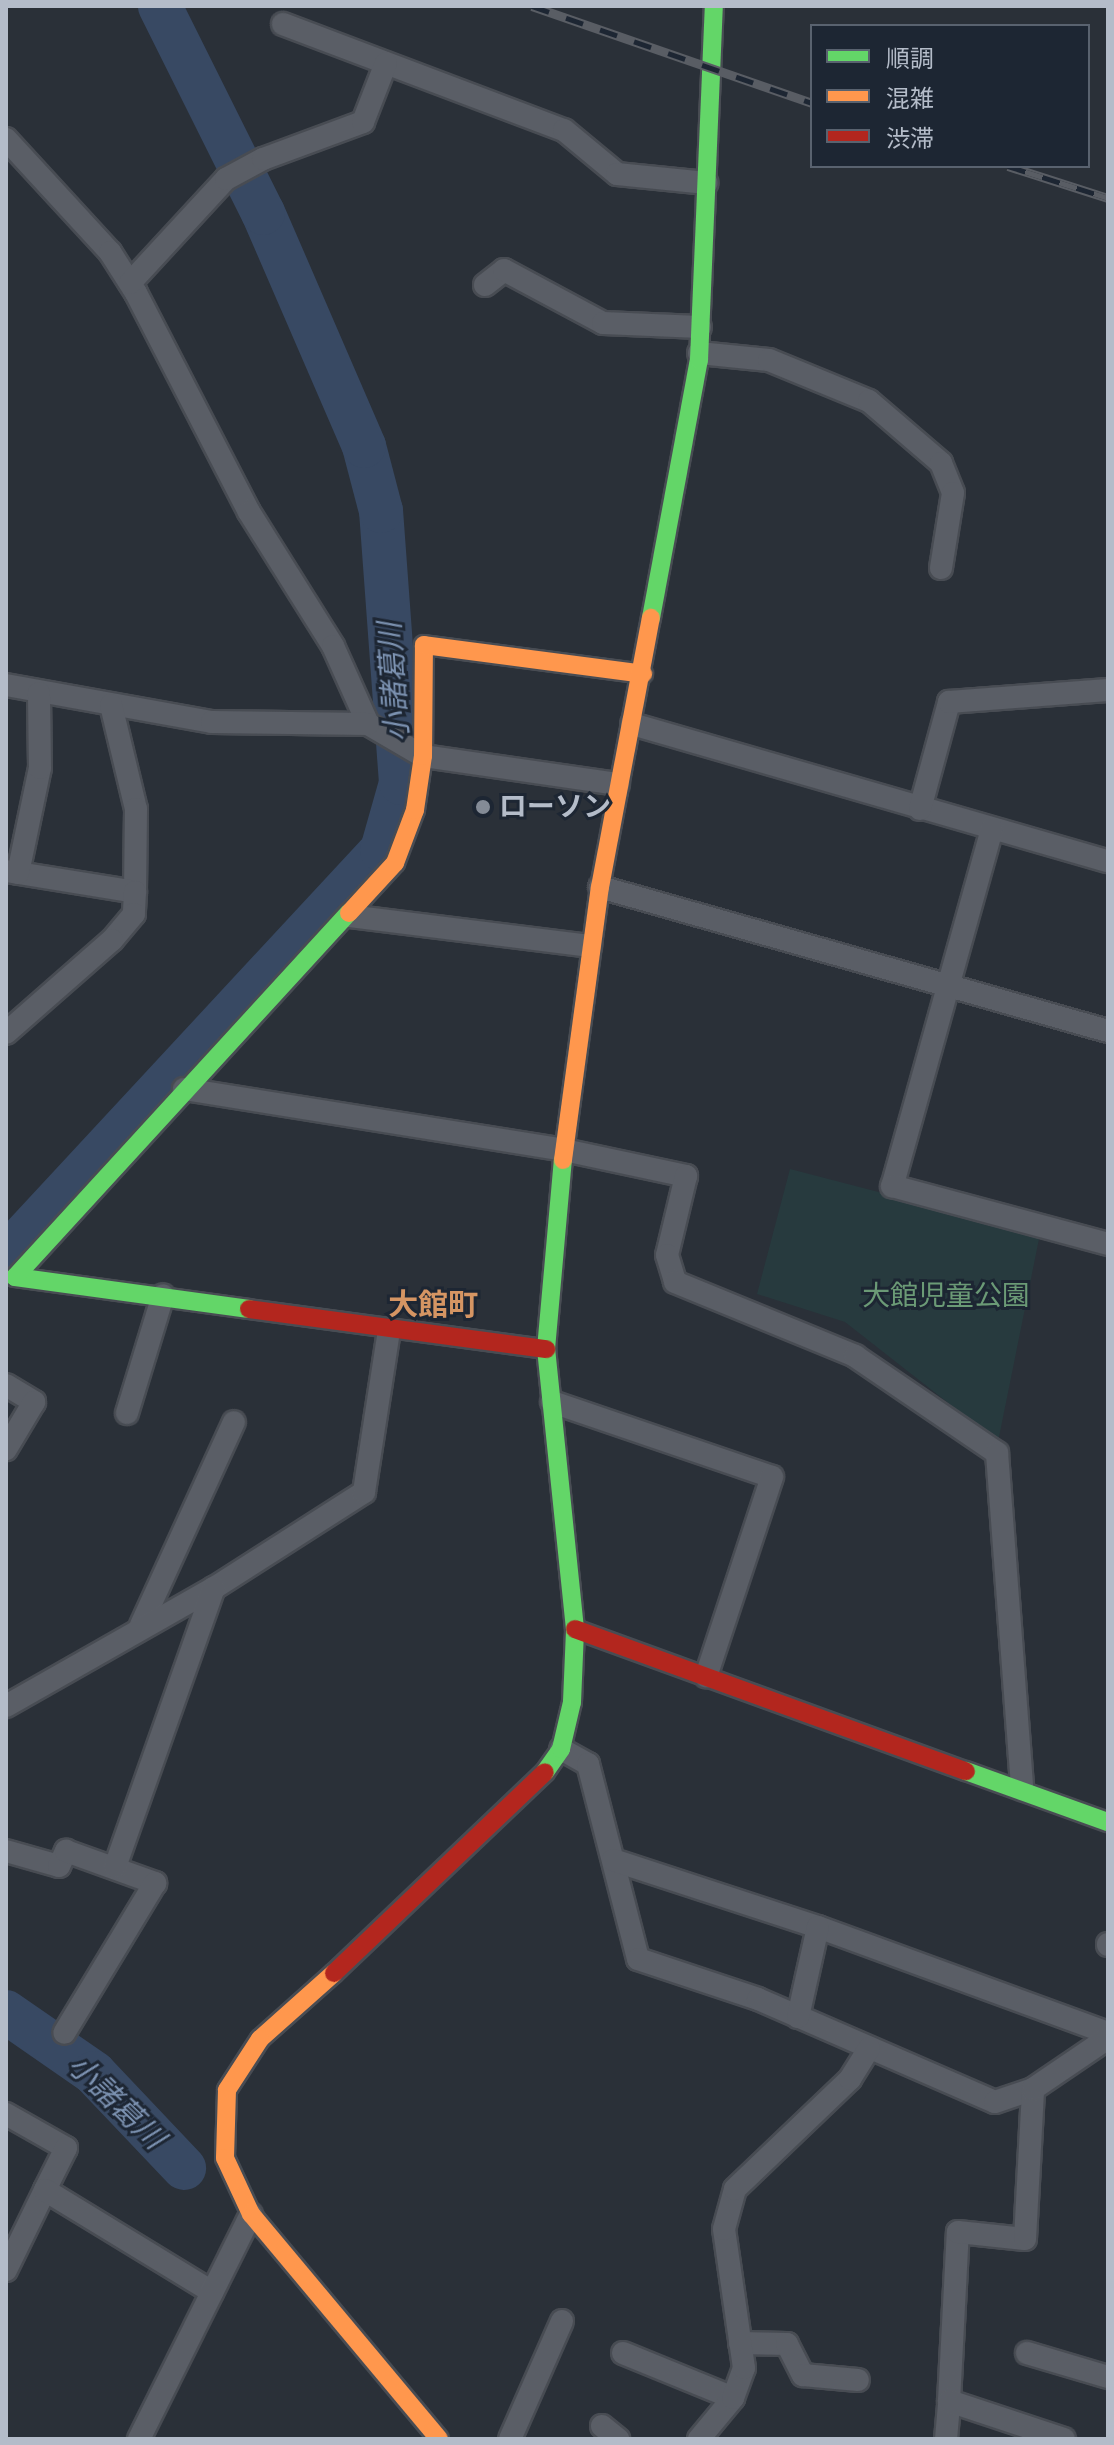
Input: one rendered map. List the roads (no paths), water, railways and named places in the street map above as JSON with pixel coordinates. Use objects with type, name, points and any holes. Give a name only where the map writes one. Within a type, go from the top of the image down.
[{"type":"street","points":[[439,2439],[251,2214],[225,2158],[227,2090],[260,2039],[432,1885],[554,1763],[561,1749],[572,1702],[575,1629],[546,1349],[564,1150],[590,946],[618,784],[643,674],[699,353],[714,6]]},
{"type":"street","points":[[283,24],[564,130],[617,174],[707,183]]},
{"type":"street","points":[[130,283],[226,179],[263,159],[363,122],[386,63]]},
{"type":"street","points":[[6,139],[110,252],[130,283],[249,512],[333,646],[368,725]]},
{"type":"street","points":[[485,285],[504,270],[603,323],[700,327]]},
{"type":"street","points":[[699,353],[769,360],[869,401],[941,463],[953,493],[941,568]]},
{"type":"street","points":[[546,1349],[389,1331],[163,1295],[15,1277],[184,1089],[349,916],[395,863],[415,810],[422,756],[424,645],[643,674]]},
{"type":"street","points":[[6,685],[212,722],[368,725],[422,756],[618,784]]},
{"type":"street","points":[[920,809],[949,702],[1108,690]]},
{"type":"street","points":[[39,693],[40,768],[12,872],[135,892]]},
{"type":"street","points":[[6,1033],[112,940],[134,914],[136,809],[111,705]]},
{"type":"street","points":[[632,724],[1108,861]]},
{"type":"street","points":[[992,829],[892,1186],[1108,1244]]},
{"type":"street","points":[[600,887],[1108,1031]]},
{"type":"street","points":[[349,916],[590,946]]},
{"type":"street","points":[[184,1089],[564,1150],[686,1176],[667,1255],[675,1282],[855,1356],[997,1453],[1022,1789]]},
{"type":"street","points":[[127,1413],[163,1295]]},
{"type":"street","points":[[6,1706],[141,1625],[214,1588],[364,1492],[389,1331]]},
{"type":"street","points":[[6,1385],[34,1402],[6,1449]]},
{"type":"street","points":[[552,1402],[772,1477],[706,1676]]},
{"type":"street","points":[[141,1625],[234,1422]]},
{"type":"street","points":[[115,1867],[214,1588]]},
{"type":"street","points":[[575,1629],[1108,1822]]},
{"type":"street","points":[[561,1749],[588,1764],[638,1959],[798,2017],[995,2102],[1033,2089],[1108,2036]]},
{"type":"street","points":[[6,1851],[59,1866],[66,1851],[155,1883],[64,2033]]},
{"type":"street","points":[[613,1860],[818,1927],[1108,2036]]},
{"type":"street","points":[[798,2017],[818,1927]]},
{"type":"street","points":[[699,2439],[733,2398],[744,2368],[724,2229],[735,2189],[850,2079],[869,2048]]},
{"type":"street","points":[[946,2439],[958,2232],[1025,2239],[1033,2089]]},
{"type":"street","points":[[6,2114],[66,2148],[6,2270]]},
{"type":"street","points":[[45,2190],[212,2292]]},
{"type":"street","points":[[139,2439],[251,2214]]},
{"type":"street","points":[[510,2439],[562,2321]]},
{"type":"street","points":[[740,2343],[787,2344],[803,2375],[858,2380]]},
{"type":"street","points":[[623,2353],[733,2398]]},
{"type":"street","points":[[1027,2353],[1108,2377]]},
{"type":"street","points":[[949,2401],[1064,2439]]},
{"type":"waterway","name":"小諸葛川","points":[[6,1255],[382,850],[401,783],[381,511],[364,446],[263,213],[160,6]]},
{"type":"waterway","name":"小諸葛川","points":[[6,2012],[94,2073],[184,2168]]},
{"type":"railway","points":[[532,6],[810,102]]},
{"type":"railway","points":[[1014,168],[1108,198]]},
{"type":"place","name":"ローソン","points":[[483,807]]},
{"type":"district","name":"大館町","points":[[433,1305]]},
{"type":"park label","name":"大館児童公園","points":[[946,1296]]}]
